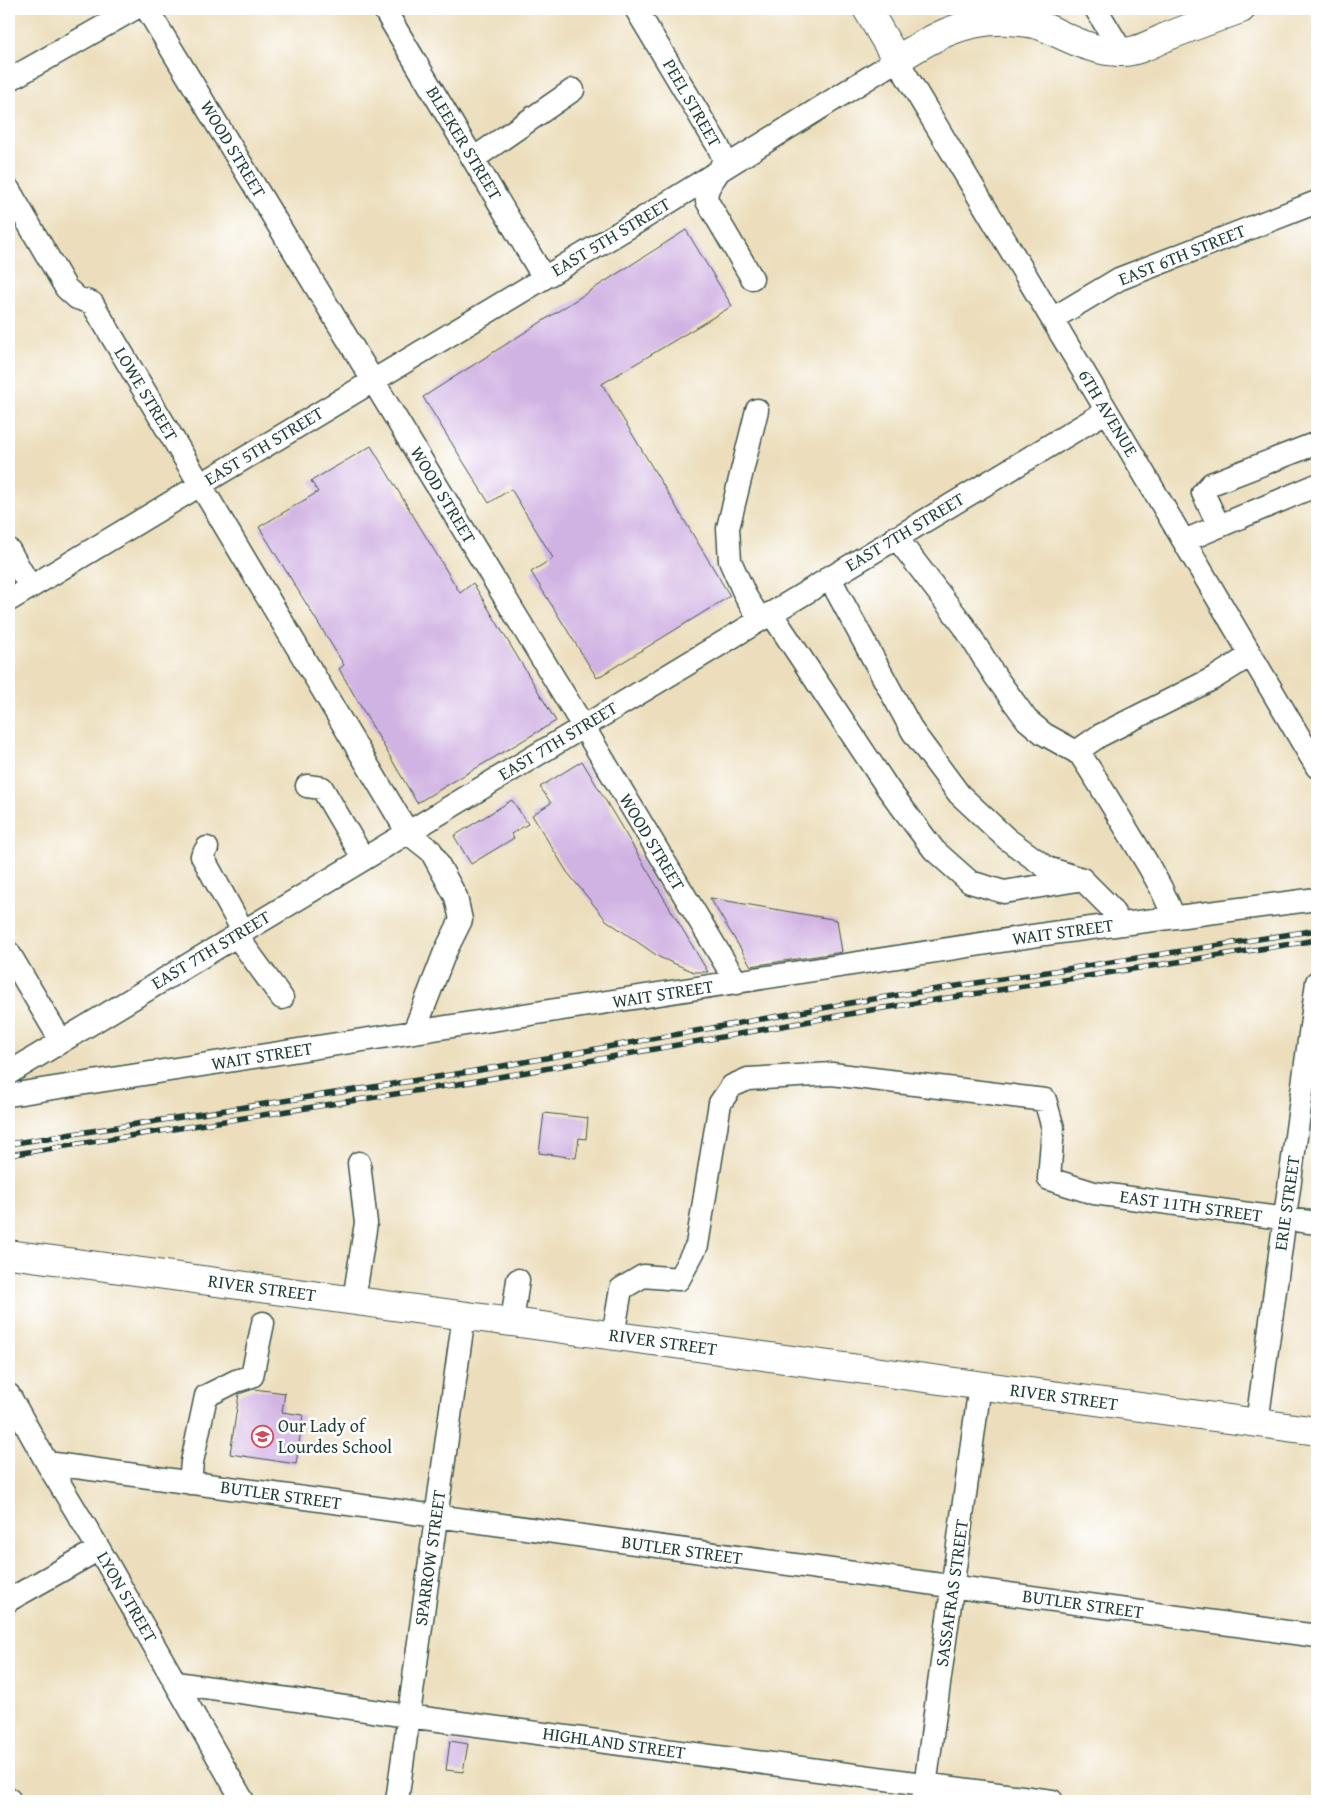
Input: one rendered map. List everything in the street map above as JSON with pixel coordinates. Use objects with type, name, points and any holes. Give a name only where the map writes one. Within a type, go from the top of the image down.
[{"type":"main road","points":[[867,9],[897,60]]},
{"type":"main road","name":"EAST 5TH STREET","points":[[897,60],[922,43],[944,32],[977,23],[1000,21],[1026,22],[1041,26],[1091,48],[1107,52],[1130,52],[1201,16],[1241,9]]},
{"type":"main road","name":"RIVER STREET","points":[[9,1254],[1317,1431]]},
{"type":"street","points":[[9,80],[134,9]]},
{"type":"street","name":"WOOD STREET","points":[[147,9],[583,726],[736,982]]},
{"type":"street","name":"BLEEKER STREET","points":[[384,9],[544,278]]},
{"type":"street","name":"PEEL STREET","points":[[636,9],[723,157],[718,172],[708,186],[707,201],[752,278]]},
{"type":"street","points":[[1096,9],[1122,52]]},
{"type":"street","name":"EAST 5TH STREET","points":[[9,600],[544,278],[897,60]]},
{"type":"street","name":"6TH AVENUE","points":[[897,60],[1107,411],[1317,768]]},
{"type":"street","points":[[473,159],[572,90]]},
{"type":"street","name":"LOWE STREET","points":[[9,190],[66,288],[77,298],[92,303],[408,832],[431,851],[456,897],[461,920],[414,1032]]},
{"type":"street","name":"EAST 6TH STREET","points":[[1052,319],[1119,278],[1317,202]]},
{"type":"street","points":[[757,410],[728,528],[730,562],[746,597],[765,616],[934,850],[970,882],[1004,892],[1082,879]]},
{"type":"street","name":"EAST 7TH STREET","points":[[9,1072],[1107,411]]},
{"type":"street","points":[[1219,526],[1203,493],[1211,484],[1317,443]]},
{"type":"street","points":[[1184,541],[1314,487]]},
{"type":"street","points":[[896,537],[964,626],[995,676],[1026,720],[1044,734],[1080,754],[1161,888],[1174,917]]},
{"type":"street","points":[[9,550],[30,586]]},
{"type":"street","points":[[830,577],[913,732],[959,794],[1007,840],[1047,868],[1082,879],[1109,906],[1121,924]]},
{"type":"street","points":[[1076,752],[1099,736],[1214,678],[1251,655]]},
{"type":"street","points":[[308,786],[322,788],[363,858]]},
{"type":"street","points":[[207,848],[202,856],[240,933],[282,998]]},
{"type":"street","name":"WAIT STREET","points":[[9,1095],[1045,934],[1317,899]]},
{"type":"street","points":[[9,953],[62,1041]]},
{"type":"street","name":"ERIE STREET","points":[[1257,1423],[1317,982]]},
{"type":"street","name":"EAST 11TH STREET","points":[[613,1336],[621,1289],[643,1276],[680,1279],[697,1245],[720,1103],[732,1086],[748,1079],[832,1074],[1045,1100],[1053,1128],[1049,1179],[1094,1193],[1317,1224]]},
{"type":"street","points":[[354,1300],[366,1223],[359,1163]]},
{"type":"street","points":[[512,1322],[518,1280]]},
{"type":"street","name":"SPARROW STREET","points":[[396,1801],[464,1315]]},
{"type":"street","points":[[190,1482],[192,1462],[206,1396],[236,1381],[252,1376],[263,1322]]},
{"type":"street","name":"SASSAFRAS STREET","points":[[924,1793],[980,1385]]},
{"type":"street","name":"LYON STREET","points":[[9,1395],[243,1801]]},
{"type":"street","name":"BUTLER STREET","points":[[47,1463],[1317,1636]]},
{"type":"street","points":[[9,1600],[99,1549]]},
{"type":"street","name":"HIGHLAND STREET","points":[[176,1683],[924,1793],[1052,1801]]},
{"type":"building","points":[[686,230],[732,306],[602,384],[730,596],[597,678],[531,572],[553,558],[511,489],[489,503],[423,397]]},
{"type":"building","points":[[371,446],[460,593],[473,583],[556,721],[417,803],[339,669],[344,665],[259,527],[318,492],[311,481]]},
{"type":"building","points":[[582,761],[708,972],[694,972],[659,957],[606,920],[567,872],[532,815],[551,803],[540,787]]},
{"type":"building","points":[[512,800],[528,824],[511,834],[514,838],[471,864],[454,836]]},
{"type":"building","points":[[710,898],[837,920],[842,952],[751,966]]},
{"type":"building","points":[[544,1113],[588,1118],[586,1139],[579,1138],[576,1158],[539,1153]]},
{"type":"building","points":[[254,1389],[285,1393],[282,1412],[303,1415],[296,1464],[230,1454],[239,1394]]},
{"type":"building","points":[[450,1741],[468,1744],[463,1772],[446,1770]]},
{"type":"railway","points":[[9,1144],[469,1072],[867,1000],[1317,930]]},
{"type":"railway","points":[[9,1155],[471,1082],[871,1010],[1317,940]]},
{"type":"place","name":"Our Lady of Lourdes School","points":[[262,1436]]}]
